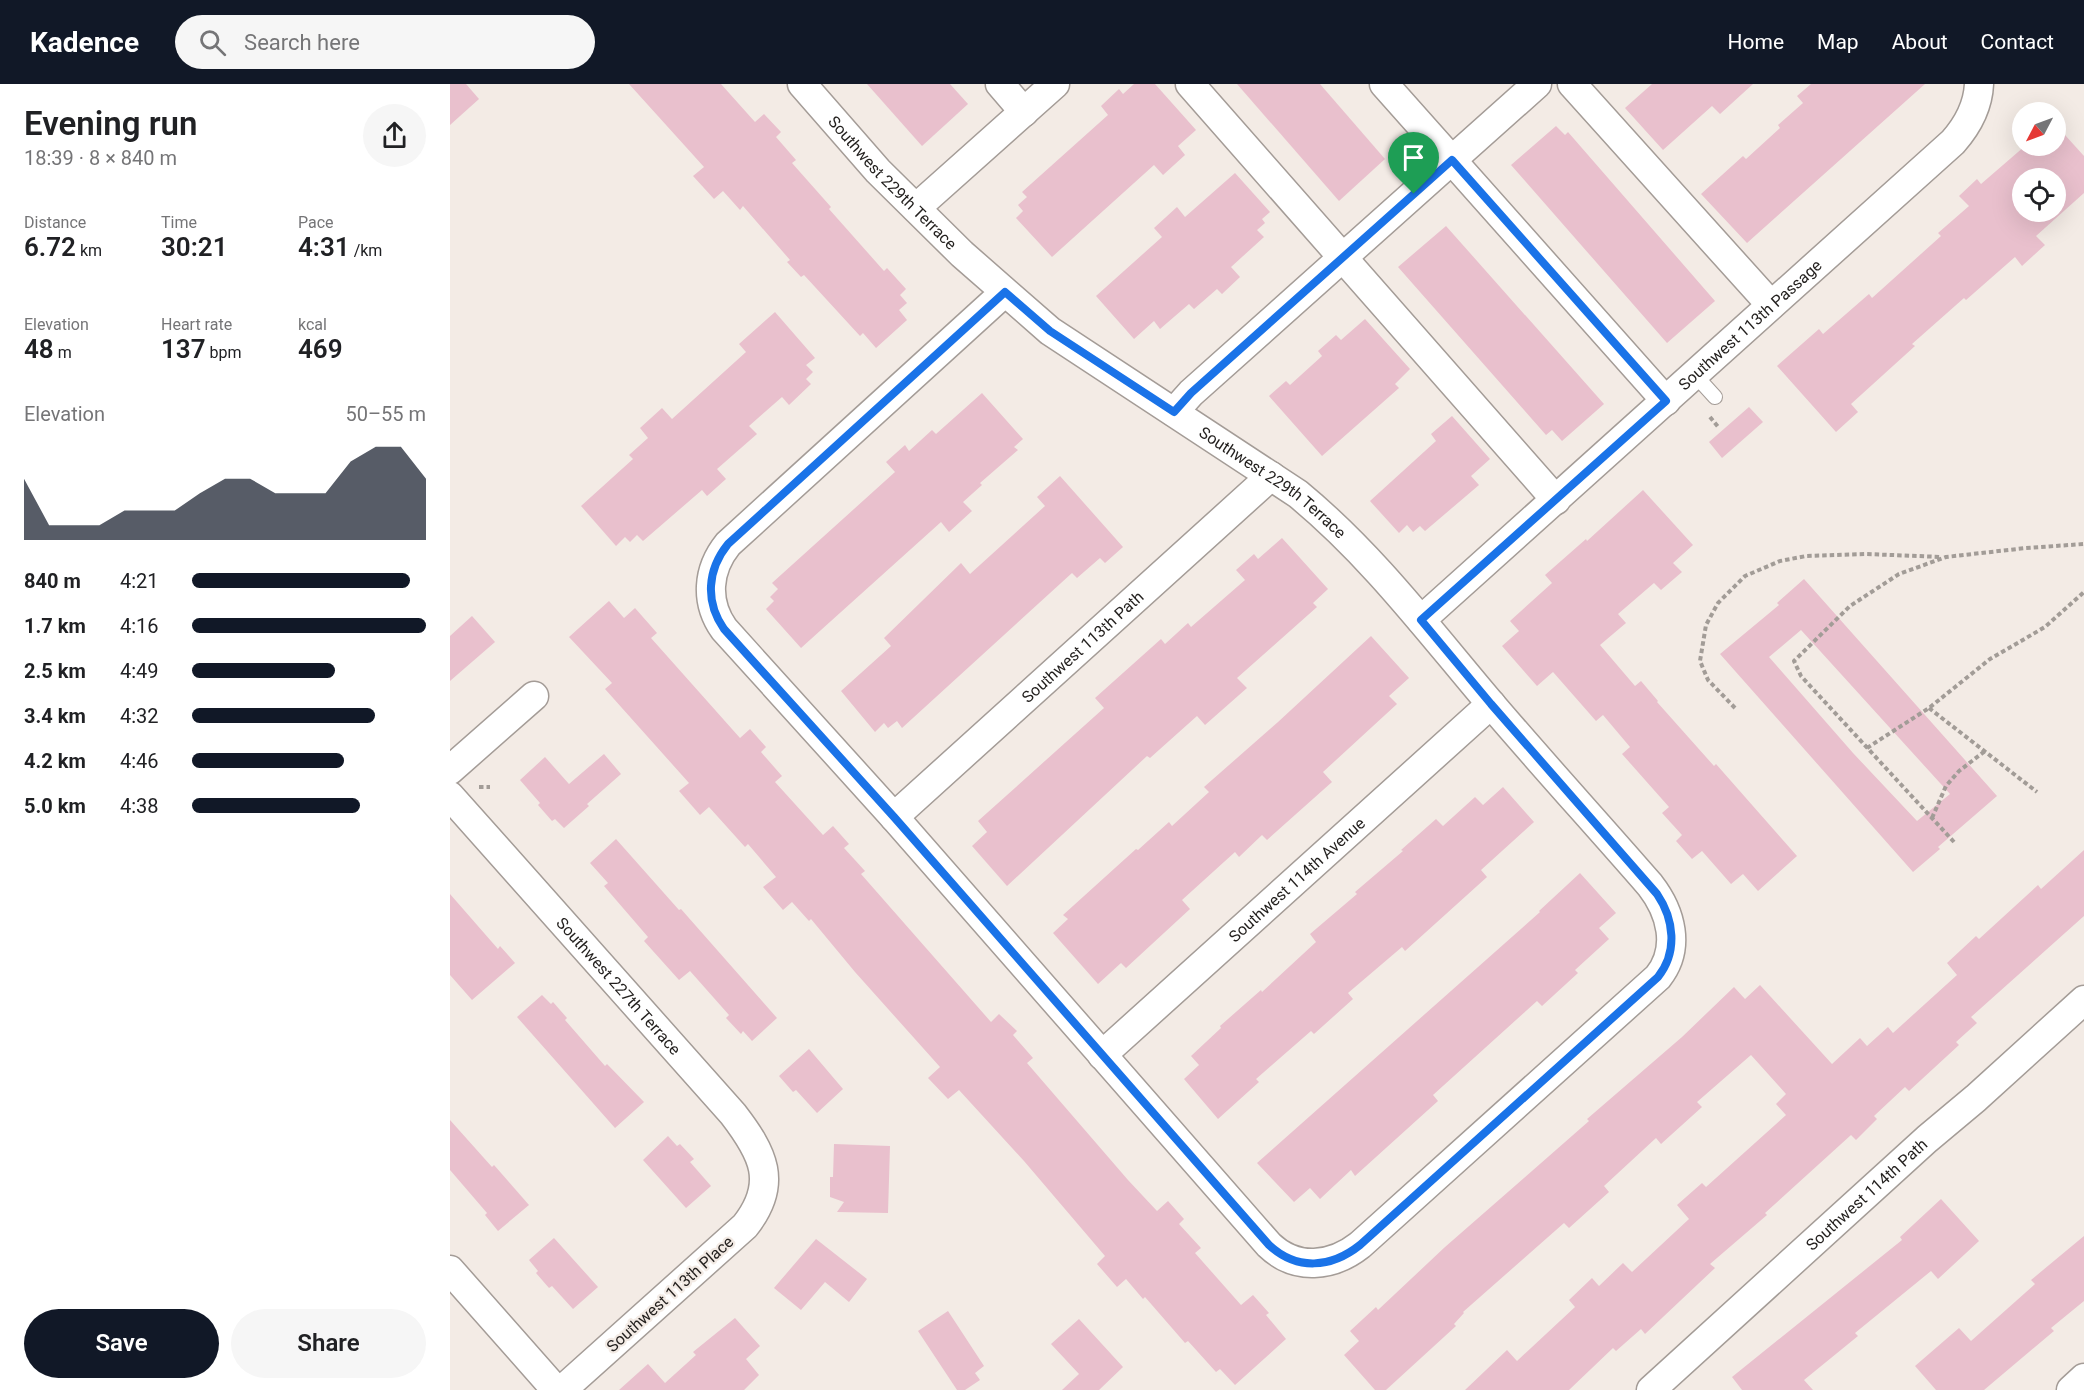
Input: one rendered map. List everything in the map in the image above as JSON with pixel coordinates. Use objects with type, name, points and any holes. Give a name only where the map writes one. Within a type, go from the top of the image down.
[{"type":"street","name":"Southwest 229th Terrace","points":[[802,84],[878,171],[962,254],[1050,331],[1298,494],[1331,521],[1421,620],[1657,894],[1668,916],[1672,945],[1668,961],[1658,977],[1360,1245],[1348,1255],[1333,1261],[1318,1263],[1293,1261],[1276,1252],[1102,1055]]},
{"type":"street","points":[[1000,84],[1024,112]]},
{"type":"street","points":[[916,208],[1055,84]]},
{"type":"street","points":[[1190,84],[1556,500]]},
{"type":"street","points":[[1384,84],[1666,401]]},
{"type":"street","points":[[1174,412],[1191,393],[1537,84]]},
{"type":"street","points":[[1572,84],[1771,305]]},
{"type":"street","name":"Southwest 113th Passage","points":[[1421,620],[1953,142],[1972,117],[1979,86]]},
{"type":"street","points":[[1005,292],[728,544],[719,555],[713,570],[710,585],[711,600],[715,615],[724,629],[894,817],[1102,1055]]},
{"type":"street","name":"Southwest 113th Path","points":[[894,817],[1271,476]]},
{"type":"street","points":[[450,770],[534,696]]},
{"type":"street","name":"Southwest 114th Avenue","points":[[1102,1055],[1491,704]]},
{"type":"street","name":"Southwest 227th Terrace","points":[[450,796],[734,1114],[760,1155],[765,1175],[765,1188]]},
{"type":"street","name":"Southwest 114th Path","points":[[1651,1390],[2084,1000]]},
{"type":"street","name":"Southwest 113th Place","points":[[562,1390],[738,1233],[756,1212],[765,1188]]},
{"type":"street","points":[[450,1270],[556,1390]]},
{"type":"street","points":[[2071,1390],[2084,1378]]},
{"type":"lane","points":[[1695,375],[1715,397]]},
{"type":"path","points":[[1735,708],[1708,680],[1700,661],[1706,625],[1718,603],[1745,576],[1780,561],[1806,556],[1866,554],[1946,557],[2084,544]]},
{"type":"path","points":[[1946,557],[1899,574],[1850,606],[1794,661],[1801,676],[1954,842]]},
{"type":"path","points":[[1867,748],[1929,708],[1990,659],[2045,627],[2084,592]]},
{"type":"path","points":[[1929,708],[2037,792]]},
{"type":"path","points":[[1932,818],[1946,786],[1959,771],[1985,751]]},
{"type":"building","points":[[450,84],[466,84],[479,99],[450,125]]},
{"type":"building","points":[[629,84],[721,84],[755,122],[764,114],[781,132],[776,137],[796,160],[792,163],[831,207],[829,209],[884,271],[887,268],[906,289],[900,295],[907,303],[899,310],[907,320],[876,348],[863,333],[860,336],[804,275],[801,277],[787,262],[790,260],[743,206],[740,210],[723,191],[714,199],[693,176],[704,167]]},
{"type":"building","points":[[867,84],[950,84],[968,104],[922,146]]},
{"type":"building","points":[[1134,84],[1155,84],[1196,130],[1178,146],[1185,155],[1163,175],[1154,165],[1052,257],[1016,218],[1023,211],[1018,205],[1027,197],[1022,192],[1108,115],[1101,106],[1119,89],[1123,94]]},
{"type":"building","points":[[1237,84],[1320,84],[1385,159],[1339,201]]},
{"type":"building","points":[[1652,84],[1753,84],[1720,114],[1712,106],[1663,150],[1625,108]]},
{"type":"building","points":[[1811,84],[1925,84],[1747,243],[1701,194],[1743,156],[1746,159],[1780,128],[1778,125],[1803,103],[1797,96]]},
{"type":"building","points":[[1556,126],[1565,135],[1568,132],[1715,301],[1667,343],[1511,165]]},
{"type":"building","points":[[2066,136],[2084,156],[2084,193],[2066,209],[2066,168],[2012,168],[2012,222],[2052,222],[2036,236],[2045,245],[2022,266],[2015,257],[1912,344],[1915,346],[1851,404],[1858,412],[1836,432],[1777,366],[1819,329],[1823,334],[1869,294],[1872,298],[1941,236],[1938,233],[1969,206],[1959,196],[1977,179],[1981,184],[2013,156],[2066,156]]},
{"type":"building","points":[[1235,173],[1270,212],[1262,219],[1265,223],[1257,230],[1264,237],[1231,267],[1240,277],[1222,294],[1217,289],[1194,309],[1189,304],[1160,329],[1154,321],[1134,339],[1096,296],[1162,237],[1154,228],[1177,207],[1185,217]]},
{"type":"building","points":[[1446,226],[1604,404],[1562,441],[1552,430],[1546,435],[1398,267]]},
{"type":"building","points":[[775,312],[815,358],[806,365],[813,372],[806,379],[811,384],[789,405],[782,397],[749,426],[757,434],[717,469],[726,479],[707,496],[702,490],[643,541],[637,535],[630,542],[625,537],[616,546],[581,506],[633,459],[629,455],[648,438],[640,428],[662,408],[672,419],[746,352],[739,344]]},
{"type":"building","points":[[1365,319],[1410,369],[1395,384],[1399,388],[1322,456],[1269,396],[1286,381],[1290,385],[1322,356],[1318,351],[1336,335],[1341,340]]},
{"type":"building","points":[[982,393],[1023,439],[1014,447],[1018,450],[980,483],[982,485],[963,502],[972,511],[949,532],[941,522],[801,648],[766,609],[774,601],[770,597],[778,589],[772,583],[895,472],[886,462],[905,445],[909,451],[932,430],[936,434]]},
{"type":"building","points":[[1749,407],[1763,422],[1722,458],[1709,442]]},
{"type":"building","points":[[1452,416],[1490,459],[1471,476],[1479,485],[1425,531],[1420,526],[1413,532],[1407,525],[1399,533],[1370,501],[1436,441],[1431,434]]},
{"type":"building","points":[[1060,476],[1123,547],[1105,563],[1100,558],[1077,578],[1072,573],[902,728],[897,721],[888,728],[884,723],[875,732],[841,691],[891,646],[884,638],[961,563],[970,574],[1045,506],[1037,497]]},
{"type":"building","points":[[1643,490],[1693,545],[1673,563],[1682,572],[1661,590],[1654,583],[1618,614],[1626,623],[1600,645],[1635,686],[1641,681],[1714,766],[1716,764],[1797,856],[1758,891],[1743,874],[1731,884],[1702,851],[1692,859],[1676,841],[1682,835],[1662,813],[1669,807],[1622,754],[1630,747],[1603,715],[1596,721],[1553,672],[1537,686],[1502,646],[1519,631],[1510,621],[1552,583],[1545,575],[1586,539],[1587,541]]},
{"type":"building","points":[[1282,538],[1328,589],[1313,603],[1317,607],[1237,678],[1247,688],[1205,725],[1197,716],[1150,758],[1147,756],[1007,886],[972,846],[987,832],[978,821],[1104,708],[1095,698],[1161,639],[1165,644],[1188,623],[1191,627],[1245,580],[1236,570],[1254,554],[1258,559]]},
{"type":"building","points":[[1804,579],[1997,796],[1913,872],[1720,654],[1779,605],[1777,603]],"holes":[[[1801,630],[1950,794],[1917,821],[1853,753],[1769,657]]]},
{"type":"building","points":[[609,601],[624,618],[635,608],[657,633],[651,638],[740,738],[750,729],[766,747],[761,752],[782,776],[775,782],[823,835],[833,826],[849,844],[844,848],[865,871],[861,874],[991,1022],[999,1014],[1017,1031],[1013,1035],[1033,1058],[1027,1063],[1128,1180],[1157,1211],[1168,1201],[1184,1219],[1179,1224],[1201,1248],[1195,1253],[1241,1305],[1253,1295],[1269,1313],[1266,1315],[1286,1339],[1235,1385],[1220,1369],[1216,1372],[1188,1341],[1185,1343],[1126,1279],[1117,1287],[1097,1264],[1105,1256],[1024,1161],[959,1090],[948,1099],[928,1078],[940,1067],[811,919],[809,921],[792,902],[783,910],[763,887],[776,877],[748,844],[745,847],[709,807],[700,815],[679,791],[689,783],[605,689],[612,683],[569,637]]},
{"type":"building","points":[[472,616],[495,642],[450,681],[450,636]]},
{"type":"building","points":[[1371,636],[1409,678],[1389,696],[1397,704],[1323,772],[1332,782],[1267,840],[1262,835],[1239,857],[1235,852],[1182,900],[1190,909],[1126,968],[1121,963],[1098,984],[1053,933],[1068,919],[1063,915],[1169,822],[1172,826],[1209,792],[1204,787]]},
{"type":"building","points":[[604,754],[621,774],[564,828],[555,819],[552,821],[520,780],[545,757],[569,784]]},
{"type":"building","points":[[1503,787],[1534,822],[1481,870],[1487,877],[1405,951],[1402,947],[1348,993],[1353,999],[1314,1034],[1311,1031],[1256,1079],[1259,1082],[1218,1119],[1184,1079],[1199,1065],[1191,1056],[1221,1028],[1220,1026],[1261,990],[1262,992],[1316,942],[1310,934],[1357,894],[1355,892],[1436,819],[1443,826],[1475,797],[1483,805]]},
{"type":"building","points":[[616,839],[777,1018],[752,1041],[743,1031],[741,1034],[726,1018],[729,1015],[690,971],[679,980],[644,941],[648,937],[604,886],[608,883],[590,863]]},
{"type":"building","points":[[2084,850],[2084,916],[1971,1017],[1977,1023],[1956,1042],[1959,1045],[1909,1091],[1905,1087],[1874,1116],[1877,1119],[1856,1140],[1851,1135],[1765,1213],[1767,1215],[1710,1264],[1715,1268],[1645,1334],[1641,1329],[1616,1351],[1613,1348],[1569,1390],[1465,1390],[1507,1350],[1517,1361],[1575,1307],[1569,1300],[1592,1278],[1599,1286],[1623,1263],[1632,1272],[1689,1219],[1677,1205],[1702,1183],[1706,1187],[1786,1115],[1776,1104],[1786,1094],[1751,1055],[1697,1102],[1702,1107],[1661,1144],[1656,1138],[1604,1186],[1609,1192],[1569,1228],[1564,1223],[1463,1312],[1454,1324],[1456,1326],[1386,1390],[1375,1390],[1344,1355],[1359,1341],[1350,1331],[1376,1307],[1378,1310],[1445,1247],[1589,1121],[1587,1119],[1682,1037],[1734,987],[1745,999],[1760,985],[1832,1064],[1860,1038],[1867,1046],[1888,1027],[1893,1033],[1957,975],[1947,963],[1976,936],[1979,939],[2038,885],[2041,889]]},
{"type":"building","points":[[1580,873],[1616,913],[1599,928],[1609,939],[1575,970],[1578,973],[1542,1006],[1537,1001],[1433,1095],[1438,1101],[1355,1176],[1351,1170],[1320,1199],[1310,1188],[1294,1202],[1257,1163],[1540,912]]},
{"type":"building","points":[[450,894],[498,949],[500,946],[515,963],[472,1000],[450,975]]},
{"type":"building","points":[[542,995],[551,1004],[553,1002],[567,1018],[565,1020],[605,1066],[607,1064],[644,1102],[615,1128],[517,1017]]},
{"type":"building","points":[[809,1049],[843,1089],[817,1113],[796,1090],[793,1092],[779,1076]]},
{"type":"building","points":[[450,1120],[529,1205],[498,1231],[485,1215],[487,1213],[450,1170]]},
{"type":"building","points":[[668,1136],[677,1146],[680,1144],[694,1159],[690,1162],[711,1186],[686,1208],[643,1160]]},
{"type":"building","points":[[834,1144],[890,1146],[888,1213],[837,1212],[844,1202],[830,1197]]},
{"type":"building","points":[[1941,1199],[1979,1241],[1938,1279],[1931,1271],[1855,1333],[1858,1336],[1804,1380],[1813,1390],[1742,1390],[1732,1377],[1902,1240],[1900,1237]]},
{"type":"building","points":[[2084,1236],[2084,1301],[2051,1328],[2054,1331],[1984,1390],[1936,1390],[1915,1366],[1959,1328],[1971,1341],[2035,1284],[2031,1280]]},
{"type":"building","points":[[554,1238],[598,1287],[573,1309],[552,1286],[549,1288],[536,1273],[538,1271],[529,1260]]},
{"type":"building","points":[[816,1239],[867,1279],[849,1302],[825,1282],[801,1310],[774,1288]]},
{"type":"building","points":[[948,1311],[984,1366],[975,1373],[980,1380],[965,1390],[957,1390],[918,1331]]},
{"type":"building","points":[[735,1318],[760,1346],[746,1359],[759,1375],[744,1390],[619,1390],[648,1364],[665,1383],[696,1355],[693,1352]]},
{"type":"building","points":[[1079,1319],[1123,1367],[1099,1390],[1062,1390],[1079,1374],[1051,1344]]},
{"type":"route","points":[[1452,160],[1666,401],[1421,620],[1657,894],[1668,916],[1672,945],[1668,961],[1658,977],[1360,1245],[1348,1255],[1333,1261],[1302,1263],[1285,1258],[1269,1245],[894,817],[724,629],[712,608],[710,585],[716,562],[728,544],[1005,292],[1050,331],[1174,412],[1191,393],[1414,194],[1452,160]]}]
